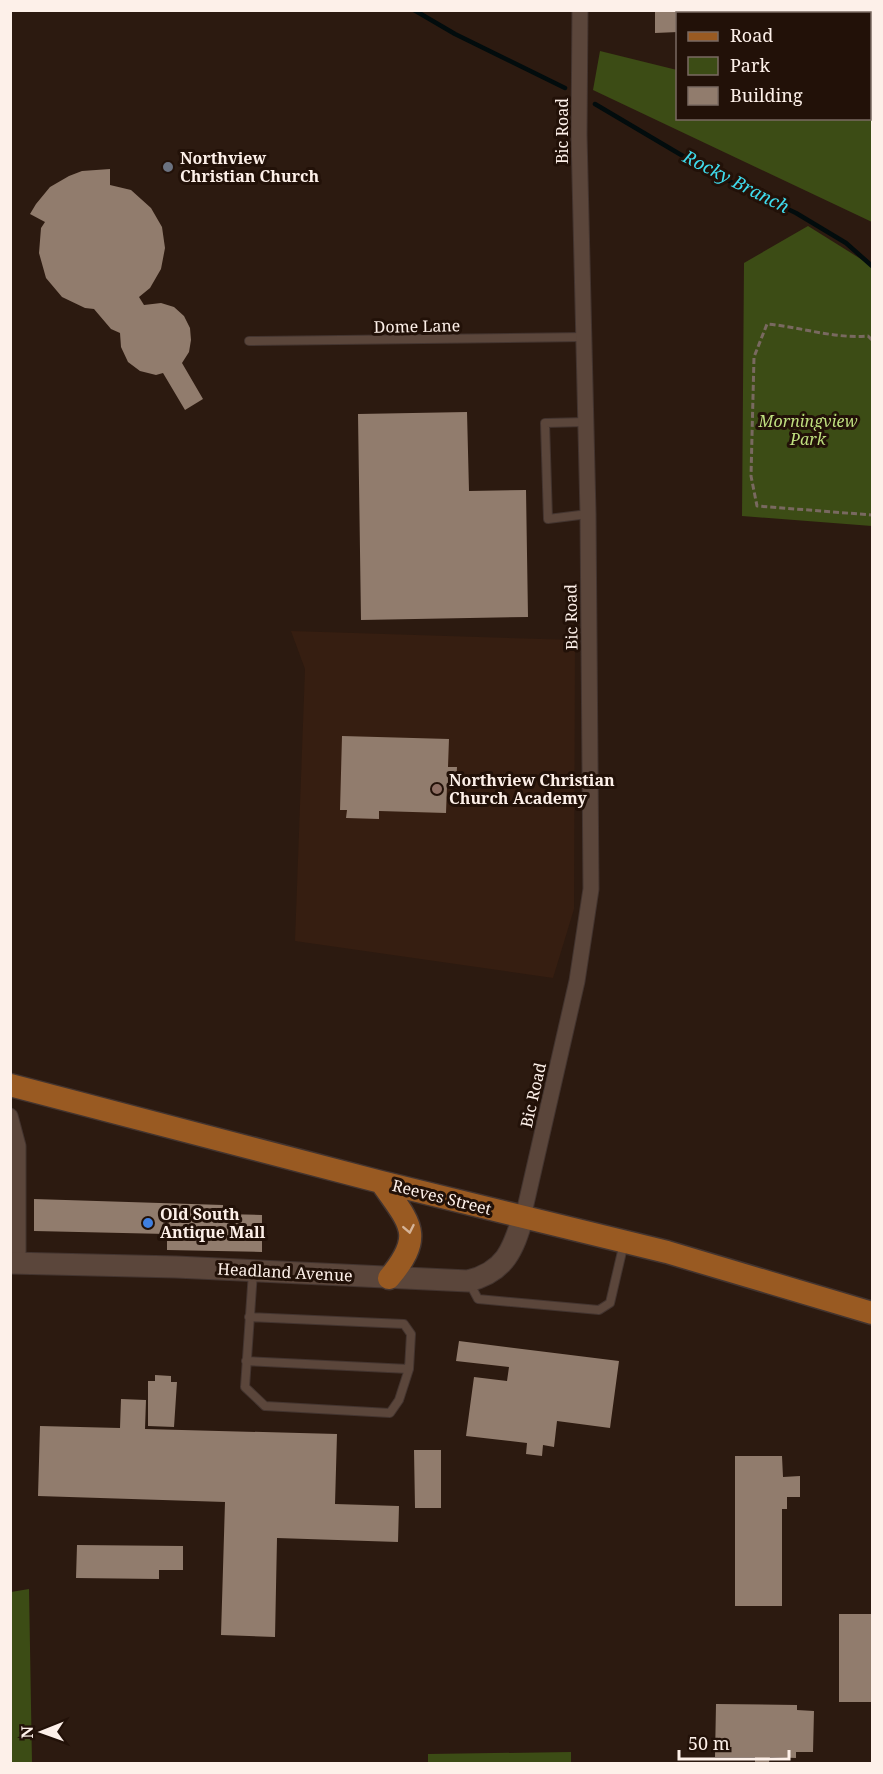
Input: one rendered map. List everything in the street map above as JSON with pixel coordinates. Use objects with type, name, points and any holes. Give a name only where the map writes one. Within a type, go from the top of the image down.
[{"type":"main road","name":"Reeves Street","points":[[10,1085],[381,1182],[624,1241],[873,1313]]},
{"type":"main road","points":[[381,1182],[407,1220],[411,1231],[408,1252],[388,1278]]},
{"type":"main road","name":"Headland Avenue","points":[[14,1263],[468,1281],[489,1273],[505,1260],[514,1248],[523,1217]]},
{"type":"street","name":"Bic Road","points":[[523,1217],[578,981],[591,889],[588,514],[579,135],[580,10]]},
{"type":"street","points":[[10,1116],[18,1146],[14,1263]]},
{"type":"lane","name":"Dome Lane","points":[[249,341],[585,337]]},
{"type":"lane","points":[[586,422],[545,423],[548,519],[588,514]]},
{"type":"lane","points":[[468,1281],[478,1299],[599,1310],[610,1303],[613,1297],[624,1241]]},
{"type":"lane","points":[[249,1317],[404,1324],[411,1334],[409,1369],[399,1400],[390,1413],[265,1406],[245,1387],[249,1317],[253,1271]]},
{"type":"lane","points":[[246,1361],[409,1369]]},
{"type":"path","points":[[873,340],[868,336],[845,338],[805,328],[767,324],[754,357],[751,476],[757,506],[873,515]]},
{"type":"shaded area","name":"Northview Christian Church Academy","points":[[291,631],[575,640],[574,909],[553,978],[295,941],[305,669]]},
{"type":"green space","points":[[600,51],[676,70],[676,120],[871,120],[872,118],[872,222],[593,90]]},
{"type":"green space","name":"Morningview Park","points":[[808,226],[872,266],[872,526],[742,516],[744,263]]},
{"type":"green space","points":[[29,1589],[32,1763],[11,1763],[11,1592]]},
{"type":"green space","points":[[571,1752],[571,1763],[428,1763],[428,1754]]},
{"type":"building","points":[[655,10],[721,10],[721,12],[676,12],[676,32],[655,33]]},
{"type":"building","points":[[110,169],[110,185],[131,190],[151,208],[162,227],[165,248],[161,269],[150,288],[139,297],[144,305],[161,303],[174,307],[184,316],[190,328],[189,352],[182,363],[203,399],[185,410],[163,373],[156,375],[140,371],[128,362],[121,347],[120,333],[111,329],[94,309],[85,308],[62,297],[46,278],[39,253],[41,228],[45,222],[30,214],[50,187],[69,176],[82,171]]},
{"type":"building","points":[[467,412],[469,491],[526,490],[528,617],[361,620],[358,414]]},
{"type":"building","points":[[342,736],[449,739],[448,767],[457,767],[456,786],[447,786],[446,813],[379,811],[379,819],[346,818],[347,810],[340,810]]},
{"type":"building","name":"Old South Antique Mall","points":[[34,1199],[223,1205],[223,1214],[262,1215],[262,1252],[167,1250],[167,1234],[34,1231]]},
{"type":"building","points":[[459,1341],[619,1361],[610,1428],[557,1421],[554,1447],[543,1445],[542,1456],[526,1454],[527,1443],[466,1436],[474,1377],[507,1381],[509,1367],[456,1361]]},
{"type":"building","points":[[155,1375],[171,1376],[171,1382],[177,1382],[174,1427],[148,1426],[148,1381],[155,1381]]},
{"type":"building","points":[[121,1399],[146,1400],[145,1429],[337,1434],[335,1504],[399,1506],[398,1542],[277,1538],[275,1637],[221,1635],[225,1502],[38,1496],[40,1426],[120,1428]]},
{"type":"building","points":[[414,1450],[441,1450],[441,1508],[415,1508]]},
{"type":"building","points":[[735,1456],[782,1456],[783,1477],[800,1476],[800,1497],[787,1497],[787,1509],[782,1509],[782,1606],[735,1606]]},
{"type":"building","points":[[77,1545],[183,1546],[183,1570],[159,1570],[159,1579],[76,1578]]},
{"type":"building","points":[[839,1614],[872,1614],[872,1702],[839,1702]]},
{"type":"building","points":[[716,1704],[797,1705],[797,1710],[814,1711],[813,1752],[796,1752],[796,1758],[770,1757],[769,1762],[755,1762],[755,1757],[715,1757]]},
{"type":"waterway","name":"Rocky Branch","points":[[414,10],[455,34],[565,88]]},
{"type":"waterway","name":"Rocky Branch","points":[[595,104],[710,172],[796,213],[846,243],[872,266]]},
{"type":"place","name":"Northview Christian Church","points":[[168,167]]},
{"type":"place","name":"Northview Christian Church Academy","points":[[437,789]]},
{"type":"place","name":"Old South Antique Mall","points":[[148,1223]]}]
